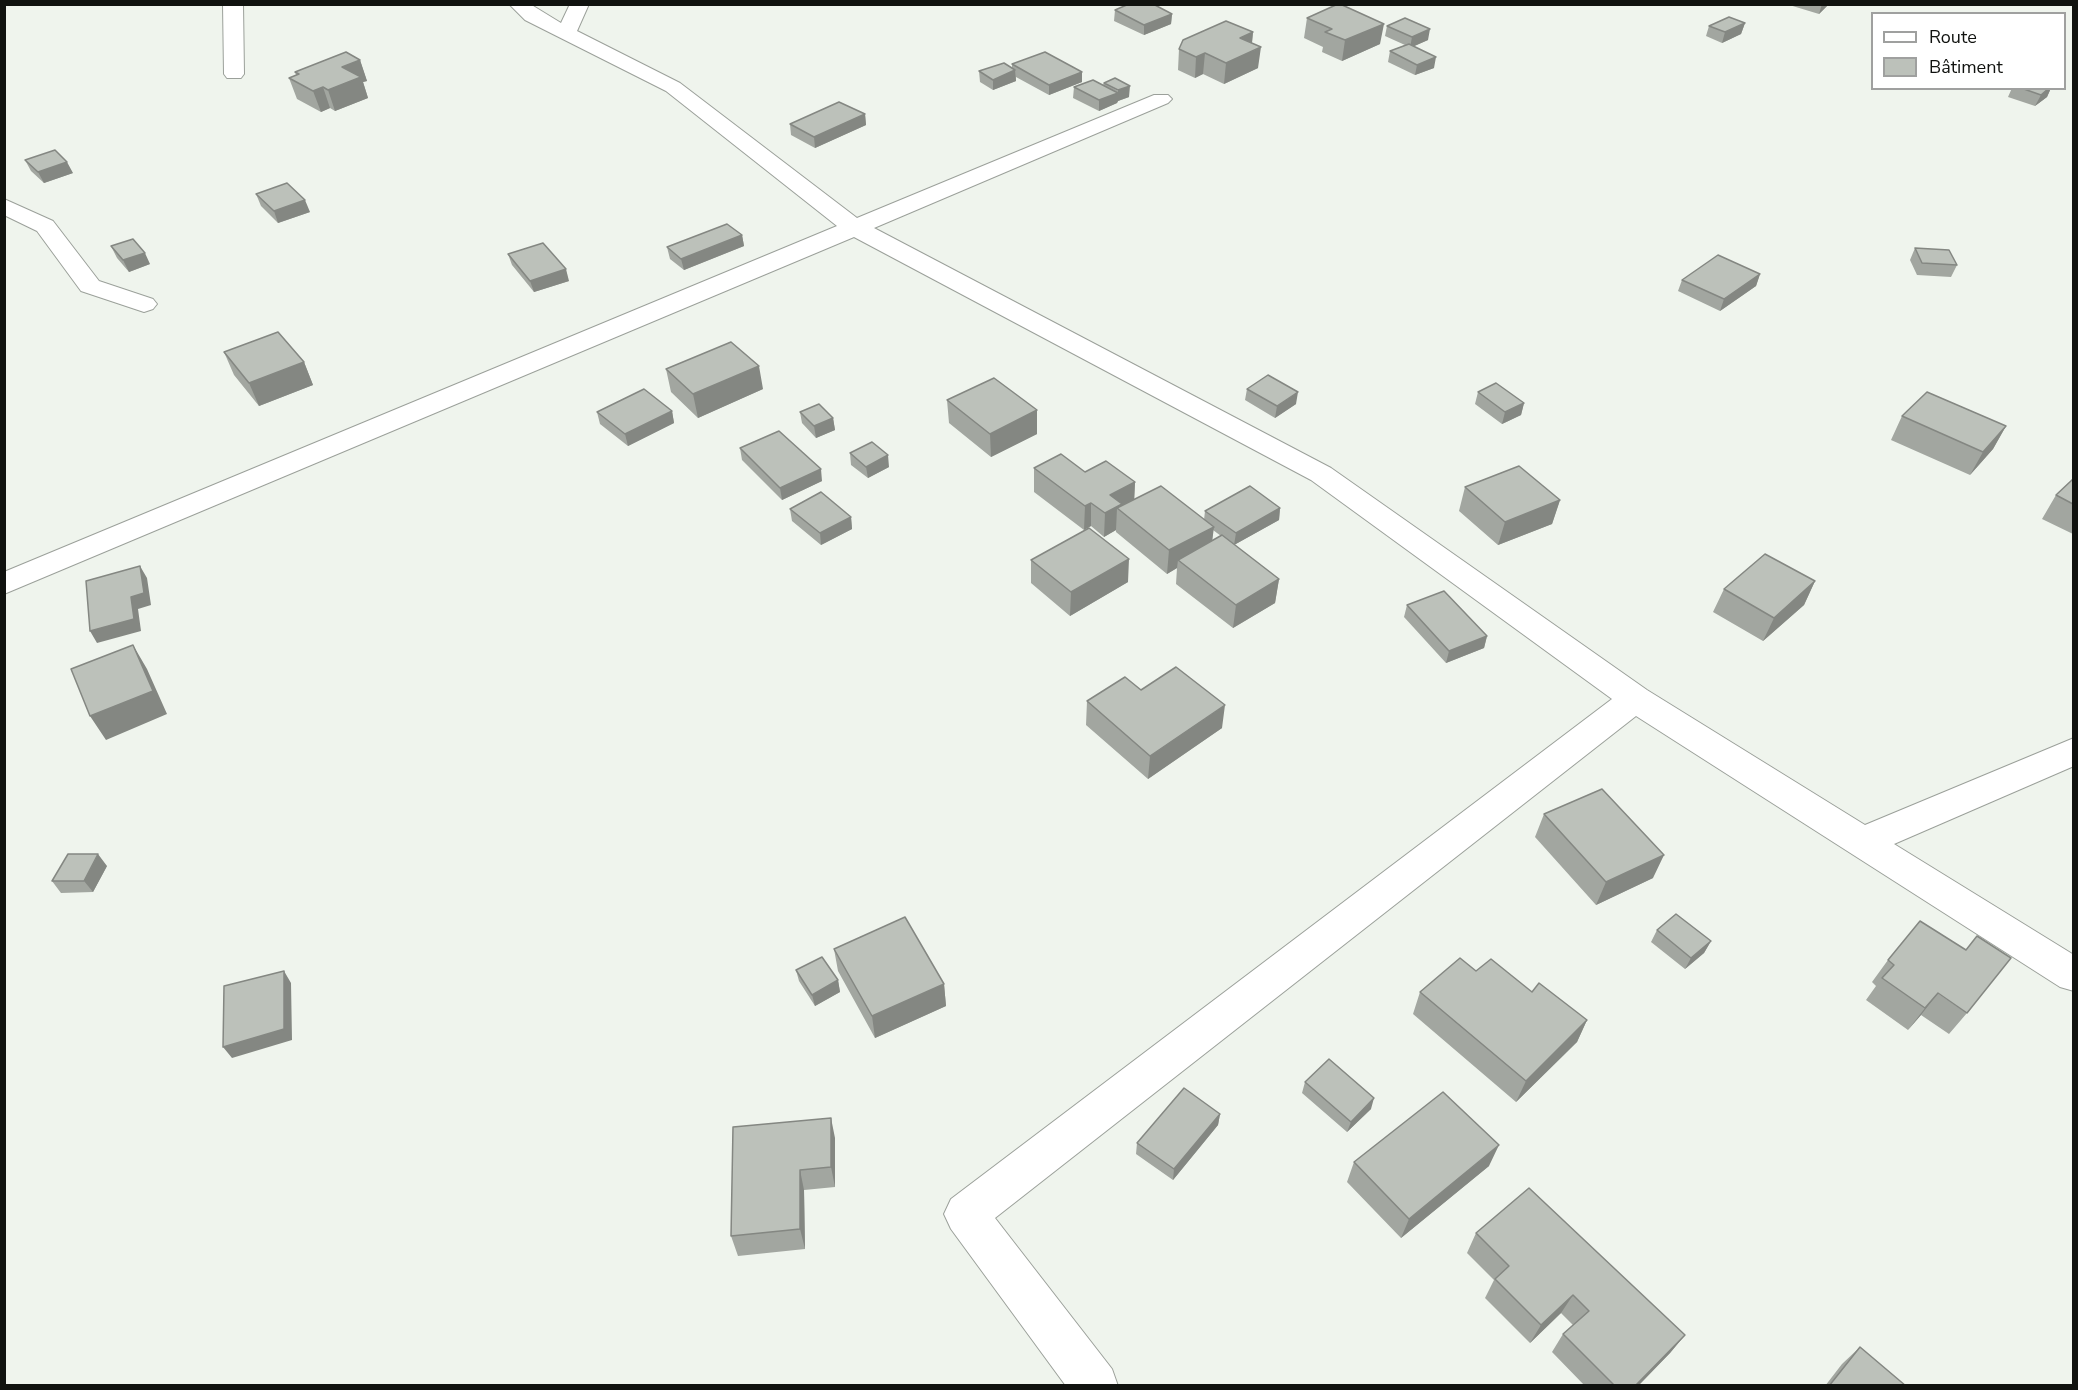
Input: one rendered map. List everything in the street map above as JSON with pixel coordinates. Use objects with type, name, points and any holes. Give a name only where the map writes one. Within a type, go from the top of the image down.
[{"type":"street","points":[[233,4],[234,74]]},
{"type":"street","points":[[518,4],[532,16],[673,87],[855,228],[1321,474],[1635,699],[2073,975]]},
{"type":"street","points":[[566,33],[580,4]]},
{"type":"street","points":[[4,584],[1161,99]]},
{"type":"street","points":[[4,206],[45,226],[90,286],[144,304]]},
{"type":"street","points":[[1095,1386],[966,1215],[1635,699]]},
{"type":"street","points":[[1862,842],[2073,751]]},
{"type":"building","points":[[1129,4],[1153,4],[1172,14],[1144,25],[1115,10]]},
{"type":"building","points":[[1338,4],[1384,24],[1345,40],[1325,32],[1332,29],[1307,18]]},
{"type":"building","points":[[1729,17],[1745,23],[1725,32],[1709,26]]},
{"type":"building","points":[[1405,18],[1430,29],[1412,37],[1387,26]]},
{"type":"building","points":[[1226,21],[1253,32],[1240,38],[1261,47],[1226,63],[1205,53],[1196,57],[1179,49],[1183,40]]},
{"type":"building","points":[[1409,44],[1436,57],[1417,65],[1390,51]]},
{"type":"building","points":[[346,52],[360,60],[342,67],[361,77],[328,90],[323,87],[313,91],[289,78],[299,74],[295,72]]},
{"type":"building","points":[[1045,52],[1082,72],[1049,85],[1012,64]]},
{"type":"building","points":[[1004,63],[1015,70],[993,80],[979,71]]},
{"type":"building","points":[[1115,78],[1130,86],[1118,90],[1104,83]]},
{"type":"building","points":[[1093,80],[1118,93],[1099,100],[1074,87]]},
{"type":"building","points":[[2027,90],[2047,90],[2041,95]]},
{"type":"building","points":[[839,102],[865,114],[814,137],[790,124]]},
{"type":"building","points":[[55,150],[67,162],[38,172],[25,160]]},
{"type":"building","points":[[287,183],[305,200],[274,211],[256,194]]},
{"type":"building","points":[[727,224],[742,235],[681,259],[667,247]]},
{"type":"building","points":[[133,239],[145,253],[123,260],[111,246]]},
{"type":"building","points":[[543,243],[566,269],[530,281],[508,254]]},
{"type":"building","points":[[1915,248],[1949,250],[1957,265],[1922,263]]},
{"type":"building","points":[[1718,255],[1760,274],[1724,299],[1682,280]]},
{"type":"building","points":[[278,332],[304,362],[249,383],[224,352]]},
{"type":"building","points":[[731,342],[759,366],[693,394],[666,369]]},
{"type":"building","points":[[1268,375],[1298,392],[1277,406],[1247,389]]},
{"type":"building","points":[[994,378],[1037,410],[990,434],[947,400]]},
{"type":"building","points":[[1496,383],[1524,403],[1505,412],[1478,392]]},
{"type":"building","points":[[644,389],[672,411],[625,434],[597,412]]},
{"type":"building","points":[[1927,392],[2006,426],[1983,452],[1902,416]]},
{"type":"building","points":[[819,404],[833,418],[814,426],[800,412]]},
{"type":"building","points":[[779,431],[821,469],[780,488],[740,448]]},
{"type":"building","points":[[872,442],[888,455],[866,467],[850,453]]},
{"type":"building","points":[[1061,454],[1085,472],[1106,461],[1135,482],[1110,495],[1122,504],[1105,513],[1091,503],[1085,506],[1034,468]]},
{"type":"building","points":[[1519,466],[1560,500],[1505,522],[1465,487]]},
{"type":"building","points":[[2073,479],[2073,504],[2056,495]]},
{"type":"building","points":[[1161,486],[1214,527],[1169,550],[1117,508]]},
{"type":"building","points":[[1250,486],[1280,508],[1236,533],[1205,511]]},
{"type":"building","points":[[821,492],[851,517],[820,533],[790,509]]},
{"type":"building","points":[[1089,528],[1129,559],[1071,592],[1031,560]]},
{"type":"building","points":[[1222,535],[1279,579],[1236,605],[1178,560]]},
{"type":"building","points":[[1765,554],[1815,581],[1774,618],[1724,589]]},
{"type":"building","points":[[140,566],[144,593],[131,597],[134,619],[90,631],[86,581]]},
{"type":"building","points":[[1444,591],[1487,636],[1449,651],[1407,605]]},
{"type":"building","points":[[133,645],[153,691],[90,716],[71,669]]},
{"type":"building","points":[[1176,667],[1225,705],[1150,756],[1087,701],[1125,677],[1141,690]]},
{"type":"building","points":[[1602,789],[1664,855],[1606,882],[1544,814]]},
{"type":"building","points":[[68,854],[98,854],[84,881],[52,881]]},
{"type":"building","points":[[1676,914],[1711,941],[1691,958],[1657,930]]},
{"type":"building","points":[[905,917],[944,984],[872,1016],[834,949]]},
{"type":"building","points":[[1920,921],[1966,950],[1977,936],[2011,958],[1967,1013],[1938,993],[1925,1008],[1882,978],[1894,965],[1888,960]]},
{"type":"building","points":[[822,957],[838,980],[812,995],[796,970]]},
{"type":"building","points":[[1460,958],[1476,971],[1491,959],[1532,992],[1539,983],[1587,1020],[1526,1081],[1420,992]]},
{"type":"building","points":[[284,971],[284,1029],[223,1047],[224,986]]},
{"type":"building","points":[[1329,1059],[1374,1098],[1351,1122],[1305,1082]]},
{"type":"building","points":[[1184,1088],[1220,1114],[1174,1169],[1137,1143]]},
{"type":"building","points":[[1443,1092],[1499,1145],[1409,1219],[1354,1162]]},
{"type":"building","points":[[831,1118],[831,1167],[800,1170],[800,1229],[731,1236],[733,1127]]},
{"type":"building","points":[[1529,1188],[1685,1335],[1635,1386],[1615,1386],[1563,1334],[1589,1311],[1573,1295],[1541,1325],[1495,1279],[1509,1266],[1476,1233]]},
{"type":"building","points":[[1860,1347],[1906,1386],[1829,1386]]}]
